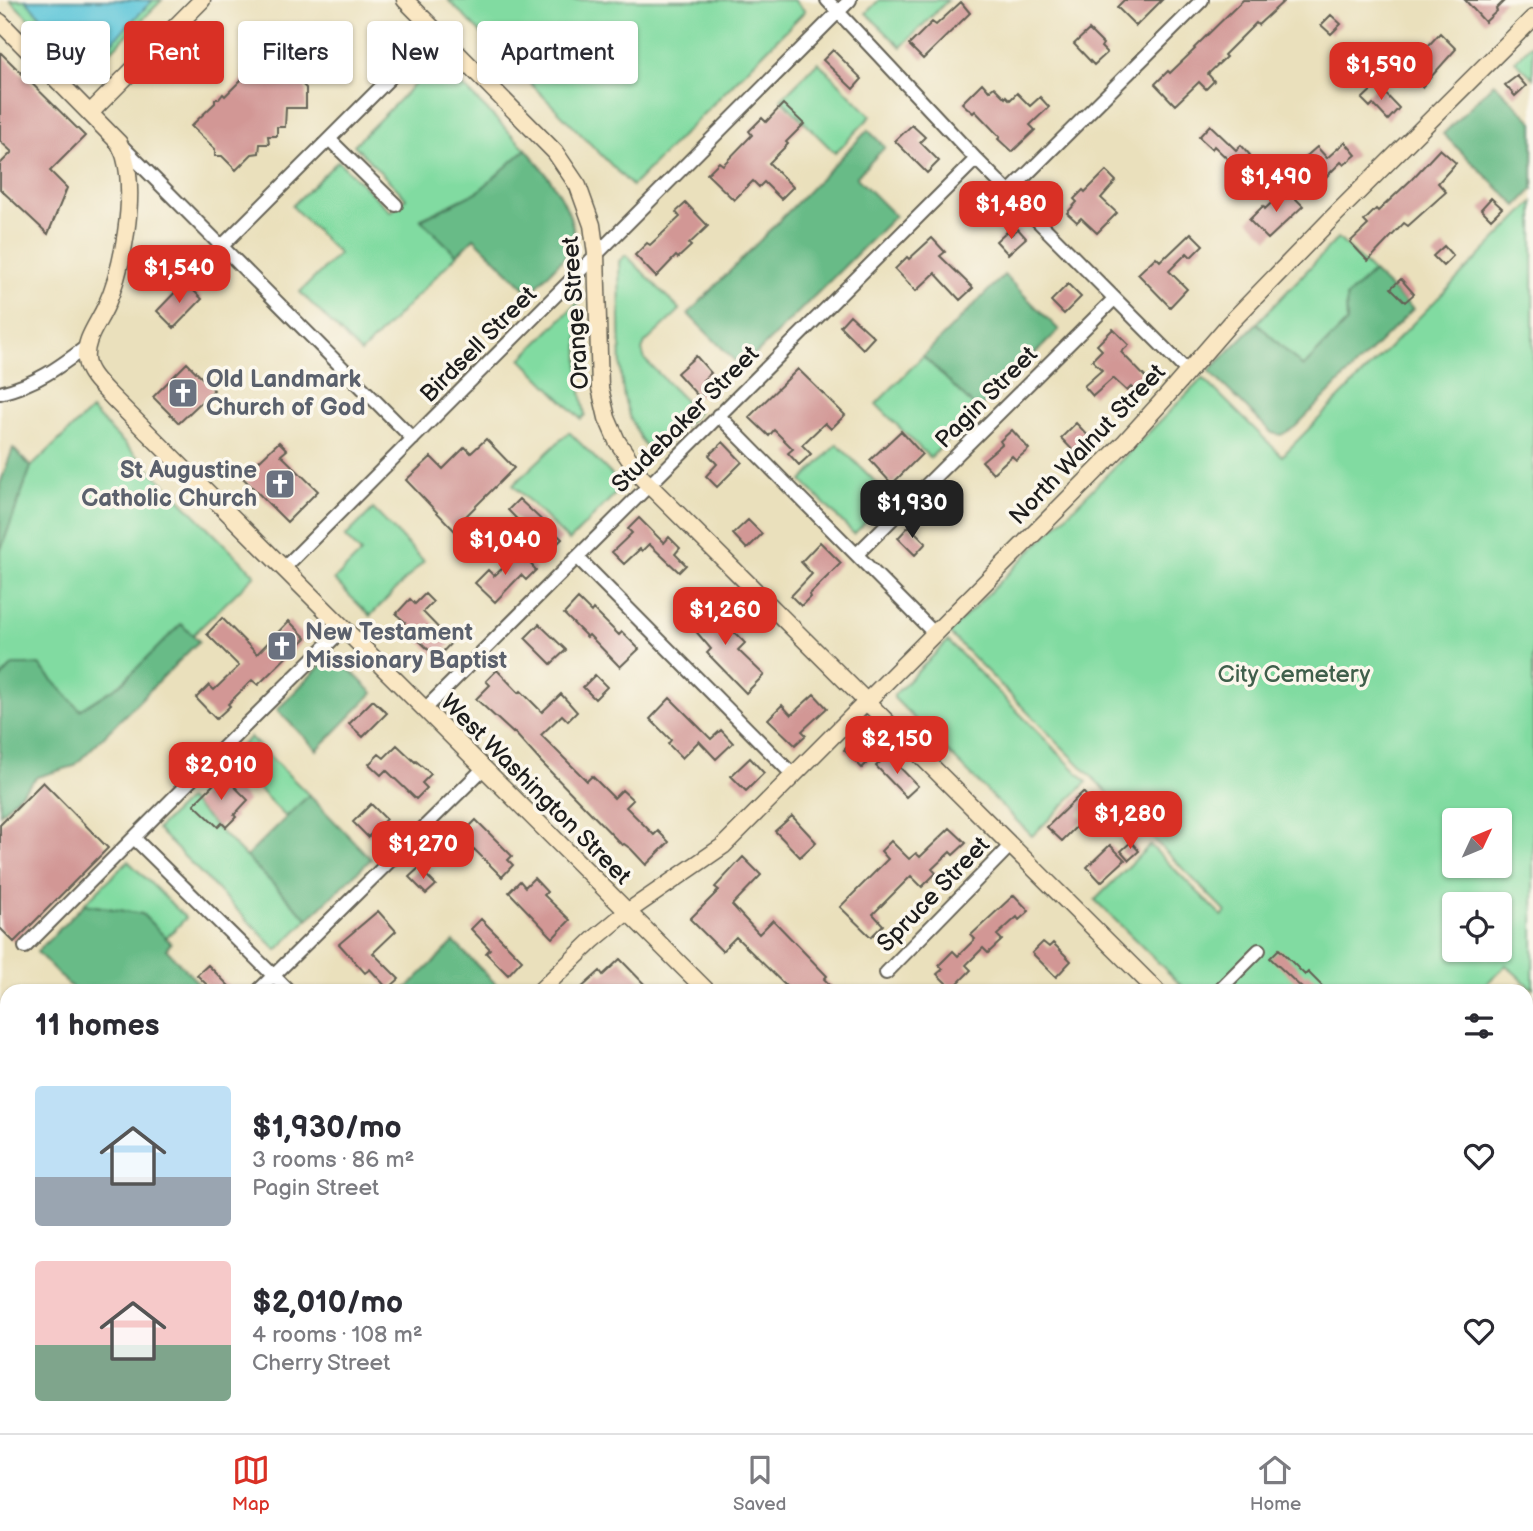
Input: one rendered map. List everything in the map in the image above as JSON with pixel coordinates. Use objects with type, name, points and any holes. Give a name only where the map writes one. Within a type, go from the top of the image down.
[{"type":"street","points":[[90,113],[202,0]]},
{"type":"street","name":"Orange Street","points":[[405,0],[425,21]]},
{"type":"street","points":[[827,0],[976,159],[1188,372]]},
{"type":"street","name":"Birdsell Street","points":[[284,568],[850,0]]},
{"type":"street","points":[[1009,191],[1202,0]]},
{"type":"street","name":"North Walnut Street","points":[[547,984],[627,912],[723,846],[1125,442],[1231,322],[1533,18]]},
{"type":"street","points":[[0,22],[413,439]]},
{"type":"street","name":"Orange Street","points":[[463,59],[555,152],[579,186],[592,225],[596,254],[600,388],[607,418],[628,459],[649,485],[1150,984]]},
{"type":"street","points":[[222,246],[384,84]]},
{"type":"street","points":[[329,138],[396,205]]},
{"type":"street","points":[[0,393],[37,381],[87,346],[114,287],[125,236],[128,183],[125,158],[119,143]]},
{"type":"street","name":"Studebaker Street","points":[[425,709],[976,159]]},
{"type":"street","name":"Pagin Street","points":[[857,554],[1114,299]]},
{"type":"street","name":"West Washington Street","points":[[87,346],[86,361],[99,382],[700,984]]},
{"type":"street","points":[[718,415],[934,632]]},
{"type":"street","points":[[577,557],[793,775]]},
{"type":"street","points":[[25,947],[344,628]]},
{"type":"street","points":[[265,984],[484,768]]},
{"type":"street","points":[[134,838],[282,984]]},
{"type":"street","name":"Spruce Street","points":[[886,973],[1010,846]]},
{"type":"street","points":[[1225,984],[1259,950]]},
{"type":"green space","points":[[10,0],[162,0],[141,21],[124,21],[124,38],[110,52],[110,21],[31,21]]},
{"type":"green space","points":[[448,0],[794,0],[805,11],[632,186],[531,84],[638,84],[638,21],[477,21],[477,29]]},
{"type":"green space","points":[[879,0],[948,0],[901,47],[866,13]]},
{"type":"green space","points":[[1533,43],[1533,78],[1515,61]]},
{"type":"green space","points":[[818,62],[871,116],[835,153],[781,99]]},
{"type":"green space","points":[[1494,83],[1533,122],[1533,189],[1517,206],[1443,134]]},
{"type":"green space","points":[[415,84],[461,84],[526,149],[479,191],[421,219],[457,255],[361,353],[300,292],[339,254],[292,206],[338,161],[391,212],[406,198],[354,145]]},
{"type":"green space","points":[[868,130],[885,147],[856,177],[895,216],[742,368],[688,314]]},
{"type":"green space","points":[[526,149],[552,182],[566,206],[575,246],[530,293],[474,238],[457,255],[421,220],[479,191]]},
{"type":"green space","name":"City Cemetery","points":[[1533,202],[1533,984],[1527,984],[1506,965],[1486,984],[1180,984],[1095,900],[1150,845],[1222,916],[1226,912],[949,633],[1203,378],[1282,456]]},
{"type":"green space","points":[[1338,238],[1373,272],[1346,298],[1347,322],[1303,367],[1257,323]]},
{"type":"green space","points":[[626,255],[680,310],[645,343],[642,350],[645,360],[698,413],[653,457],[630,418],[621,376],[619,261]]},
{"type":"green space","points":[[1373,272],[1413,309],[1295,427],[1281,435],[1272,433],[1209,371],[1257,323],[1303,367],[1347,322],[1346,298]]},
{"type":"green space","points":[[1004,275],[1059,330],[978,410],[923,356]]},
{"type":"green space","points":[[578,302],[579,380],[585,415],[581,419],[521,359]]},
{"type":"green space","points":[[923,356],[978,410],[930,458],[876,404]]},
{"type":"green space","points":[[91,410],[255,575],[193,635],[181,625],[121,684],[80,711],[39,665],[13,665],[0,679],[0,552],[31,467]]},
{"type":"green space","points":[[569,432],[623,486],[569,541],[513,485]]},
{"type":"green space","points":[[837,444],[891,497],[854,534],[802,481]]},
{"type":"green space","points":[[13,448],[31,467],[0,552],[0,484]]},
{"type":"green space","points":[[373,509],[424,561],[370,616],[334,580],[361,553],[345,537]]},
{"type":"green space","points":[[181,624],[199,641],[74,766],[37,777],[0,814],[0,679],[13,665],[39,665],[80,710],[121,684]]},
{"type":"green space","points":[[948,641],[1087,782],[1032,836],[894,698]]},
{"type":"green space","points":[[333,653],[373,693],[317,750],[277,710]]},
{"type":"green space","points":[[250,737],[309,795],[286,817],[229,759]]},
{"type":"green space","points":[[309,795],[371,859],[308,919],[246,857]]},
{"type":"green space","points":[[188,799],[308,919],[277,950],[157,829]]},
{"type":"green space","points":[[128,861],[186,918],[166,938],[142,914],[84,904]]},
{"type":"green space","points":[[84,904],[142,914],[171,943],[166,949],[199,984],[68,984],[37,952]]},
{"type":"green space","points":[[454,942],[496,984],[411,984]]},
{"type":"water","points":[[25,0],[153,0],[132,21],[124,21],[124,29],[110,44],[110,21],[45,21]]},
{"type":"building","points":[[1124,0],[1162,0],[1136,26],[1117,7]]},
{"type":"building","points":[[1243,0],[1285,0],[1258,25],[1256,23],[1224,55],[1226,57],[1208,74],[1214,81],[1206,89],[1199,82],[1175,105],[1155,84],[1168,71],[1170,73]]},
{"type":"building","points":[[1465,0],[1505,0],[1485,22]]},
{"type":"building","points":[[961,2],[970,13],[923,59],[909,45],[932,22],[936,25]]},
{"type":"building","points":[[1331,15],[1341,24],[1331,34],[1321,25]]},
{"type":"building","points":[[1089,30],[1103,44],[1101,47],[1107,53],[1094,65],[1074,44]]},
{"type":"building","points":[[1440,33],[1456,49],[1422,87],[1406,70]]},
{"type":"building","points":[[833,50],[862,79],[853,89],[823,60]]},
{"type":"building","points":[[0,52],[21,73],[21,84],[32,84],[85,136],[50,171],[67,188],[48,234],[0,189],[0,164],[12,152],[0,141]]},
{"type":"building","points":[[1517,76],[1526,86],[1515,96],[1505,85]]},
{"type":"building","points":[[238,83],[302,84],[306,88],[306,108],[286,108],[285,127],[277,127],[277,136],[268,136],[269,144],[260,144],[259,153],[252,154],[236,170],[222,156],[215,156],[215,149],[191,126],[215,103],[215,99],[219,99],[223,94],[225,96]]},
{"type":"building","points":[[982,83],[989,91],[994,87],[1010,100],[1017,93],[1030,106],[1040,97],[1049,107],[1030,125],[1035,130],[1012,152],[975,111],[973,113],[962,103]]},
{"type":"building","points":[[1377,85],[1399,108],[1388,120],[1373,104],[1370,107],[1362,99]]},
{"type":"building","points":[[783,104],[804,124],[769,163],[793,187],[781,199],[764,182],[759,187],[753,181],[734,200],[707,174],[719,162],[723,165],[752,135],[749,131],[762,118],[766,122]]},
{"type":"building","points":[[912,125],[925,137],[920,142],[939,161],[927,173],[895,141]]},
{"type":"building","points":[[1210,125],[1236,150],[1241,145],[1250,155],[1237,168],[1214,146],[1212,149],[1199,137]]},
{"type":"building","points":[[1345,142],[1356,155],[1344,165],[1341,162],[1323,180],[1303,159],[1317,147],[1327,158]]},
{"type":"building","points":[[1440,149],[1456,163],[1438,183],[1446,192],[1408,226],[1404,223],[1368,261],[1350,242],[1368,225],[1364,221],[1412,179]]},
{"type":"building","points":[[1106,171],[1116,181],[1101,198],[1117,213],[1097,233],[1081,218],[1077,222],[1067,213],[1077,202],[1074,199]]},
{"type":"building","points":[[976,189],[996,210],[983,222],[963,200]]},
{"type":"building","points":[[1286,189],[1303,206],[1268,239],[1249,220]]},
{"type":"building","points":[[1491,198],[1502,208],[1491,219],[1481,209]]},
{"type":"building","points":[[686,203],[708,226],[689,244],[691,246],[678,258],[676,256],[656,277],[635,255],[680,217],[676,212]]},
{"type":"building","points":[[1018,229],[1026,238],[1008,254],[996,241],[1007,231],[1011,235]]},
{"type":"building","points":[[1191,233],[1203,245],[1191,257],[1187,253],[1169,271],[1187,289],[1170,307],[1138,274],[1156,257],[1160,261],[1167,256]]},
{"type":"building","points":[[932,238],[945,252],[940,256],[973,288],[960,300],[935,273],[916,291],[895,269]]},
{"type":"building","points":[[1444,246],[1453,256],[1443,266],[1433,256]]},
{"type":"building","points":[[1401,279],[1414,294],[1405,302],[1391,288]]},
{"type":"building","points":[[185,282],[202,299],[174,328],[157,311]]},
{"type":"building","points":[[1068,284],[1081,297],[1064,314],[1051,301]]},
{"type":"building","points":[[850,315],[874,337],[863,349],[840,326]]},
{"type":"building","points":[[1113,329],[1129,345],[1121,352],[1150,382],[1138,394],[1131,387],[1127,391],[1113,378],[1093,396],[1084,386],[1102,370],[1092,360],[1102,350],[1097,345]]},
{"type":"building","points":[[696,356],[711,373],[703,380],[710,387],[699,397],[677,373]]},
{"type":"building","name":"Old Landmark Church of God","points":[[187,363],[214,390],[179,423],[153,397]]},
{"type":"building","points":[[798,369],[845,415],[831,429],[825,423],[802,445],[811,454],[799,465],[788,453],[793,449],[774,430],[769,436],[749,417]]},
{"type":"building","points":[[1076,423],[1096,444],[1081,459],[1061,438]]},
{"type":"building","points":[[1012,430],[1029,449],[1016,460],[1012,456],[993,473],[982,461],[1002,444],[1000,441]]},
{"type":"building","points":[[901,431],[922,454],[892,484],[870,460]]},
{"type":"building","points":[[486,439],[514,468],[463,519],[486,541],[475,552],[406,480],[431,457],[443,469],[465,447],[471,453]]},
{"type":"building","name":"St Augustine Catholic Church","points":[[279,442],[287,450],[281,455],[318,491],[287,522],[242,477]]},
{"type":"building","points":[[723,442],[742,462],[717,487],[706,476],[717,464],[709,455]]},
{"type":"building","points":[[519,499],[562,539],[549,552],[508,510]]},
{"type":"building","points":[[639,518],[664,543],[669,537],[680,548],[675,554],[686,565],[679,572],[649,544],[624,564],[612,552],[632,533],[628,529]]},
{"type":"building","points":[[748,520],[762,534],[747,549],[733,534]]},
{"type":"building","points":[[909,526],[926,543],[915,555],[898,538]]},
{"type":"building","points":[[820,542],[841,563],[801,606],[791,596],[812,574],[801,562]]},
{"type":"building","points":[[520,552],[536,570],[526,580],[521,575],[495,602],[475,583],[488,570],[494,576]]},
{"type":"building","points":[[425,594],[433,602],[423,612],[452,642],[437,658],[403,625],[405,622],[396,614],[410,599],[415,604]]},
{"type":"building","points":[[578,599],[591,612],[593,609],[619,635],[622,632],[639,649],[620,667],[564,614]]},
{"type":"building","points":[[698,605],[706,614],[715,606],[728,619],[724,622],[745,643],[738,650],[764,675],[746,693],[707,653],[711,649],[686,616]]},
{"type":"building","name":"New Testament Missionary Baptist","points":[[222,618],[257,654],[289,621],[306,638],[258,685],[252,680],[216,719],[196,698],[209,685],[214,690],[239,666],[207,634]]},
{"type":"building","points":[[539,624],[566,650],[551,664],[525,638]]},
{"type":"building","points":[[497,670],[542,712],[561,694],[577,712],[568,721],[562,715],[541,735],[587,781],[592,776],[614,798],[622,790],[633,800],[626,807],[654,835],[658,831],[669,842],[646,865],[631,849],[622,845],[514,732],[476,699],[490,685],[486,681]]},
{"type":"building","points":[[595,675],[607,687],[595,699],[583,687]]},
{"type":"building","points":[[814,694],[827,708],[802,731],[806,735],[795,745],[768,719],[782,705],[791,715]]},
{"type":"building","points":[[670,698],[711,739],[721,730],[733,743],[716,759],[699,741],[682,758],[668,744],[671,740],[650,719]]},
{"type":"building","points":[[373,700],[387,713],[363,737],[349,724]]},
{"type":"building","points":[[854,740],[872,758],[862,768],[844,750]]},
{"type":"building","points":[[397,745],[431,774],[422,783],[427,788],[416,799],[386,770],[381,775],[369,764],[379,754],[384,758]]},
{"type":"building","points":[[888,755],[918,786],[906,797],[876,766]]},
{"type":"building","points":[[750,758],[764,773],[746,791],[731,776]]},
{"type":"building","points":[[223,775],[248,800],[226,827],[222,823],[218,827],[194,804]]},
{"type":"building","points":[[43,782],[108,848],[14,942],[0,928],[0,825]]},
{"type":"building","points":[[1083,792],[1091,801],[1078,814],[1083,820],[1062,841],[1047,827]]},
{"type":"building","points":[[371,804],[386,819],[368,837],[353,822]]},
{"type":"building","points":[[792,816],[816,842],[800,857],[775,831]]},
{"type":"building","points":[[476,820],[512,856],[508,860],[513,865],[502,877],[474,849],[469,853],[451,834],[462,824],[467,829]]},
{"type":"building","points":[[950,828],[966,843],[953,855],[950,852],[932,869],[936,873],[922,887],[911,876],[873,914],[883,925],[871,937],[840,907],[888,859],[881,851],[891,841],[909,859],[916,853],[920,857]]},
{"type":"building","points":[[1131,842],[1139,851],[1129,860],[1121,851]]},
{"type":"building","points":[[1110,845],[1125,860],[1101,882],[1087,867]]},
{"type":"building","points":[[743,857],[761,875],[732,905],[759,934],[773,920],[827,976],[824,979],[829,984],[784,984],[736,937],[722,951],[690,919],[719,890],[715,887]]},
{"type":"building","points":[[419,868],[436,885],[426,894],[409,877]]},
{"type":"building","points":[[534,878],[547,892],[544,895],[570,920],[553,938],[509,892],[520,881],[525,887]]},
{"type":"building","points":[[1014,895],[1029,911],[1019,920],[1017,917],[997,935],[1002,940],[988,953],[983,948],[966,965],[971,970],[957,984],[947,984],[937,974],[943,969],[939,965],[953,951],[958,956],[975,939],[971,935]]},
{"type":"building","points":[[378,911],[396,931],[373,953],[399,979],[394,984],[384,984],[370,969],[365,973],[339,944]]},
{"type":"building","points":[[481,919],[522,960],[508,975],[486,953],[490,949],[471,929]]},
{"type":"building","points":[[1043,942],[1049,947],[1053,943],[1071,961],[1056,977],[1032,953]]},
{"type":"building","points":[[1279,949],[1305,975],[1308,972],[1320,984],[1298,984],[1270,958]]},
{"type":"building","points":[[620,959],[644,984],[586,984],[600,971],[603,975]]},
{"type":"building","points":[[208,965],[227,984],[206,984],[197,975]]},
{"type":"place","name":"Old Landmark Church of God","points":[[183,393]]},
{"type":"place","name":"St Augustine Catholic Church","points":[[280,484]]},
{"type":"place","name":"New Testament Missionary Baptist","points":[[282,646]]}]
